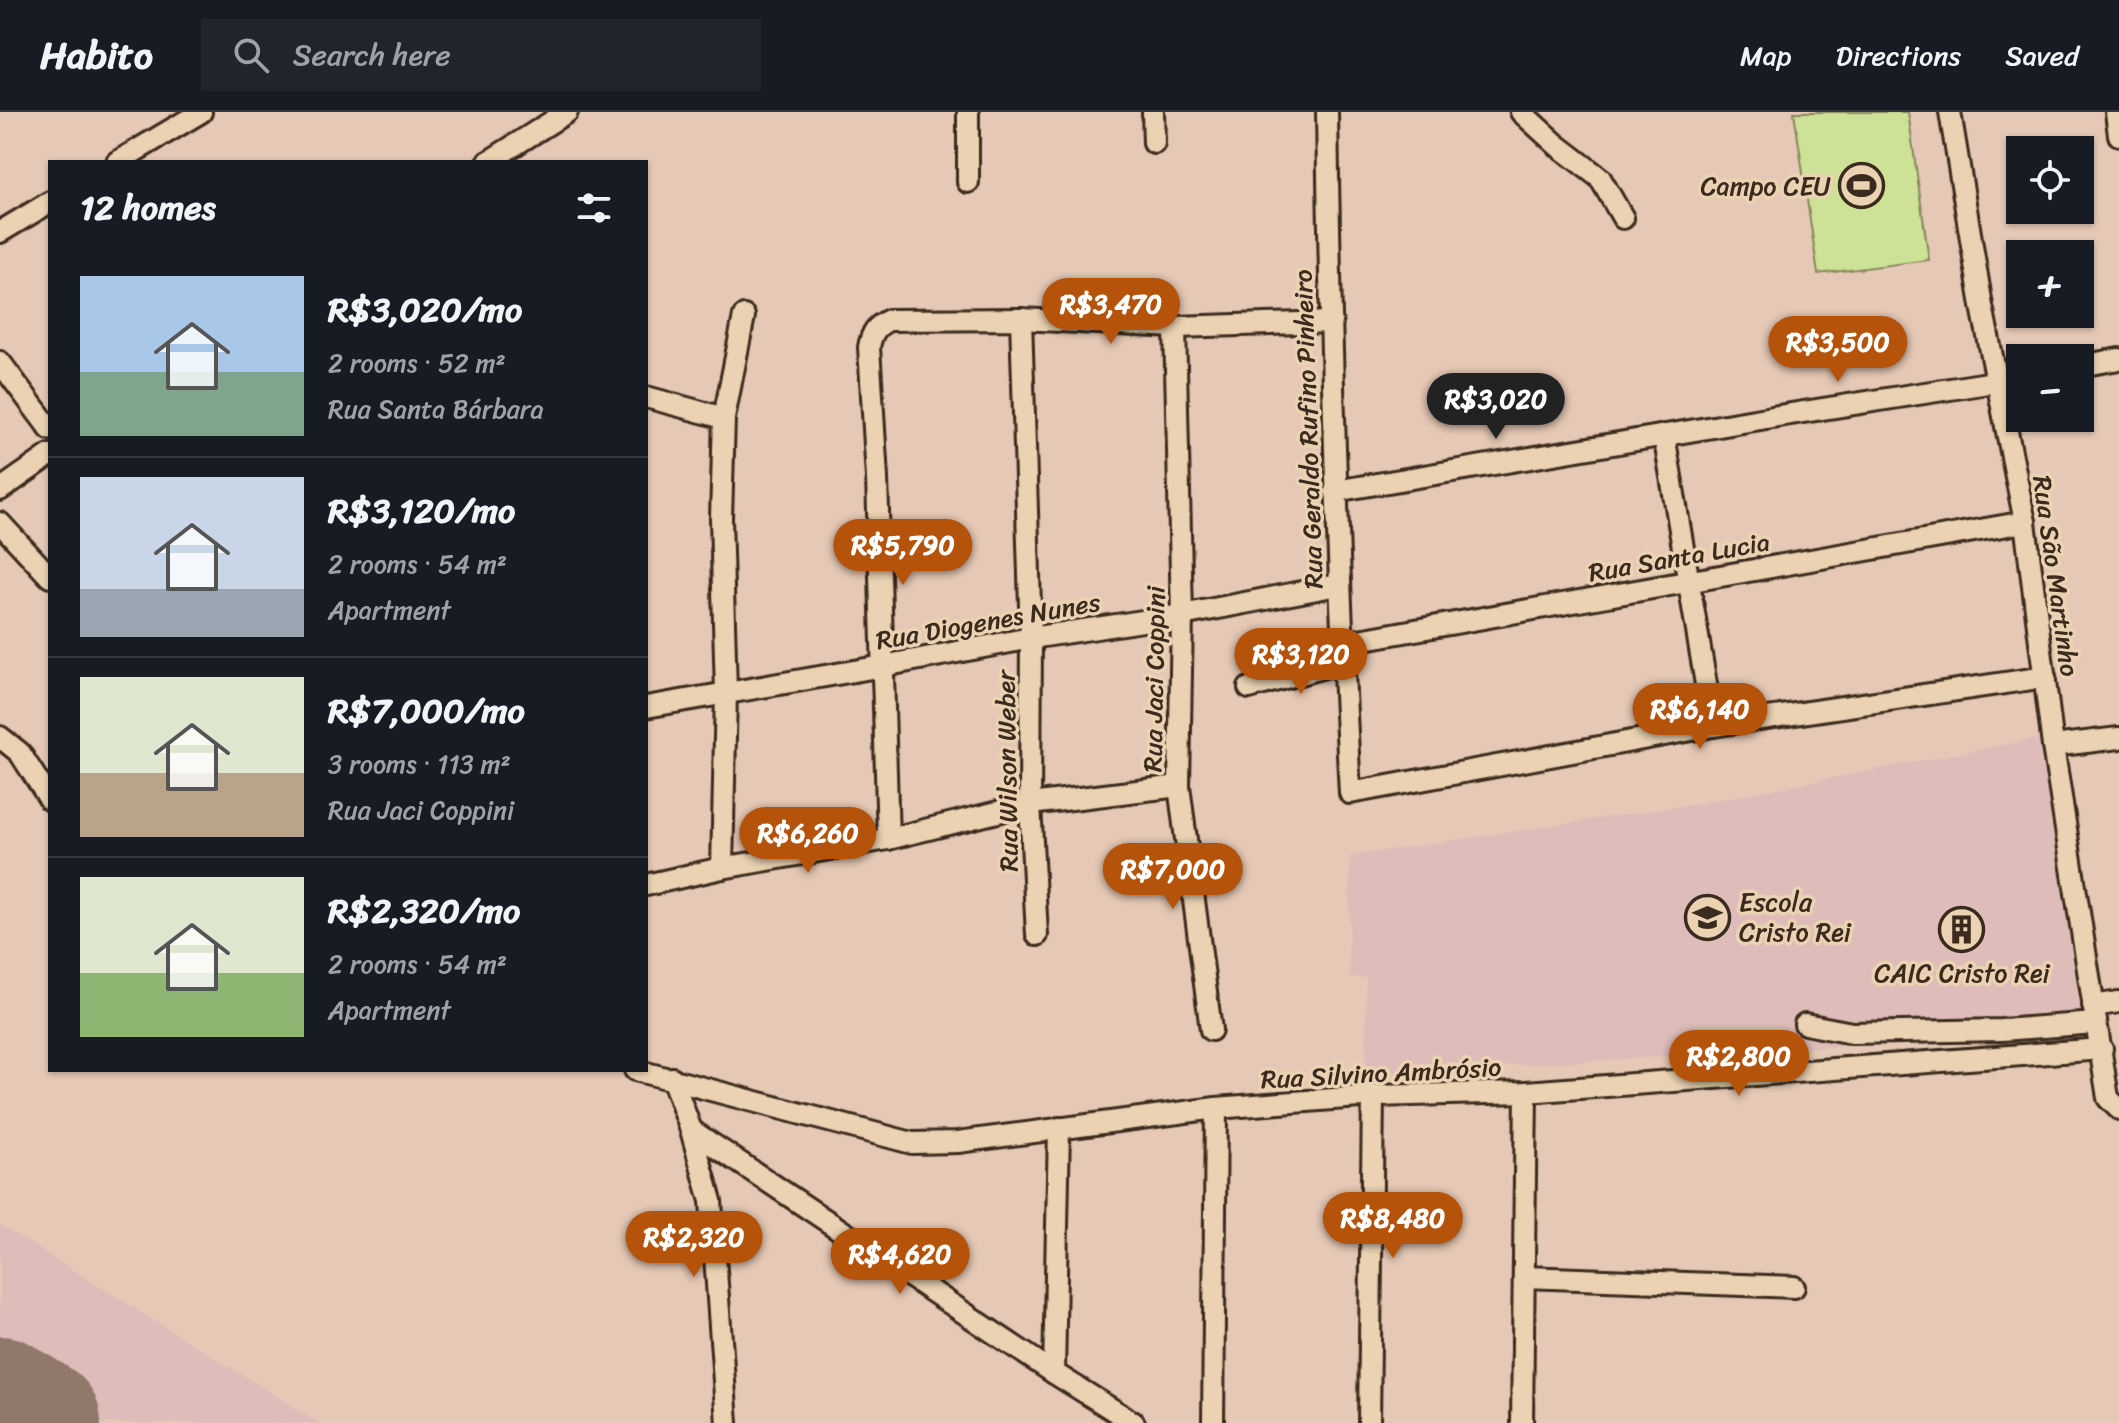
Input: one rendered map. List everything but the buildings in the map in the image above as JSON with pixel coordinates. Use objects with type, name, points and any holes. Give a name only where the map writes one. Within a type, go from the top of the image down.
[{"type":"street","points":[[120,160],[201,112]]},
{"type":"street","points":[[491,160],[567,112]]},
{"type":"street","points":[[968,112],[968,182]]},
{"type":"street","points":[[1153,112],[1154,143]]},
{"type":"street","name":"Rua Geraldo Rufino Pinheiro","points":[[1327,112],[1338,585],[1350,793],[1713,726]]},
{"type":"street","points":[[1521,112],[1600,178],[1623,218]]},
{"type":"street","name":"Rua São Martinho","points":[[1950,112],[1982,306],[2025,522],[2053,746],[2108,1098],[2119,1109]]},
{"type":"street","points":[[2116,112],[2119,135]]},
{"type":"street","points":[[0,232],[48,203]]},
{"type":"street","points":[[722,868],[726,693],[721,518],[724,418],[744,316]]},
{"type":"street","points":[[888,839],[877,478],[869,347],[871,334],[878,325],[889,320],[1021,319],[1175,327],[1332,322]]},
{"type":"street","name":"Rua Wilson Weber","points":[[1021,319],[1031,638],[1030,804],[1037,935]]},
{"type":"street","name":"Rua Jaci Coppini","points":[[1175,327],[1182,615],[1179,786],[1211,1030]]},
{"type":"street","points":[[2094,363],[2119,359]]},
{"type":"street","points":[[0,362],[48,426]]},
{"type":"street","points":[[1335,491],[2006,380]]},
{"type":"street","points":[[648,398],[724,418]]},
{"type":"street","points":[[1664,435],[1713,726],[2045,677]]},
{"type":"street","points":[[0,490],[48,456]]},
{"type":"street","name":"Rua Santa Lucia","points":[[1249,688],[1342,652],[1689,582],[2025,522]]},
{"type":"street","points":[[0,523],[48,575]]},
{"type":"street","name":"Rua Diogenes Nunes","points":[[648,707],[1031,638],[1182,615],[1338,585]]},
{"type":"street","points":[[0,737],[20,753],[48,797]]},
{"type":"street","points":[[2053,746],[2119,738]]},
{"type":"street","points":[[648,885],[722,868],[888,839],[1030,804],[1179,786]]},
{"type":"street","points":[[1805,1024],[1852,1033],[2001,1030],[2094,1015],[2119,1002]]},
{"type":"street","name":"Rua Silvino Ambrósio","points":[[644,1072],[912,1143],[958,1142],[1216,1108],[1373,1096],[1526,1092],[2102,1049]]},
{"type":"street","points":[[672,1078],[711,1201],[727,1423]]},
{"type":"street","points":[[1522,1423],[1526,1092]]},
{"type":"street","points":[[1369,1423],[1373,1096]]},
{"type":"street","points":[[1213,1423],[1216,1108]]},
{"type":"street","points":[[1054,1373],[1059,1128]]},
{"type":"street","points":[[691,1130],[1054,1373],[1134,1423]]},
{"type":"street","points":[[1524,1277],[1794,1287]]},
{"type":"shaded area","name":"Escola Cristo Rei","points":[[2040,738],[2083,1032],[1366,1074],[1366,978],[1349,977],[1350,856],[1696,804]]},
{"type":"shaded area","points":[[0,1225],[241,1374],[319,1423],[0,1423]]},
{"type":"green space","name":"Campo CEU","points":[[1794,112],[1908,112],[1929,260],[1818,274]]},
{"type":"runway","points":[[0,1400],[37,1423]]},
{"type":"place","name":"Campo CEU","points":[[1862,186]]},
{"type":"place","name":"Escola Cristo Rei","points":[[1708,917]]},
{"type":"place","name":"CAIC Cristo Rei","points":[[1962,930]]}]
